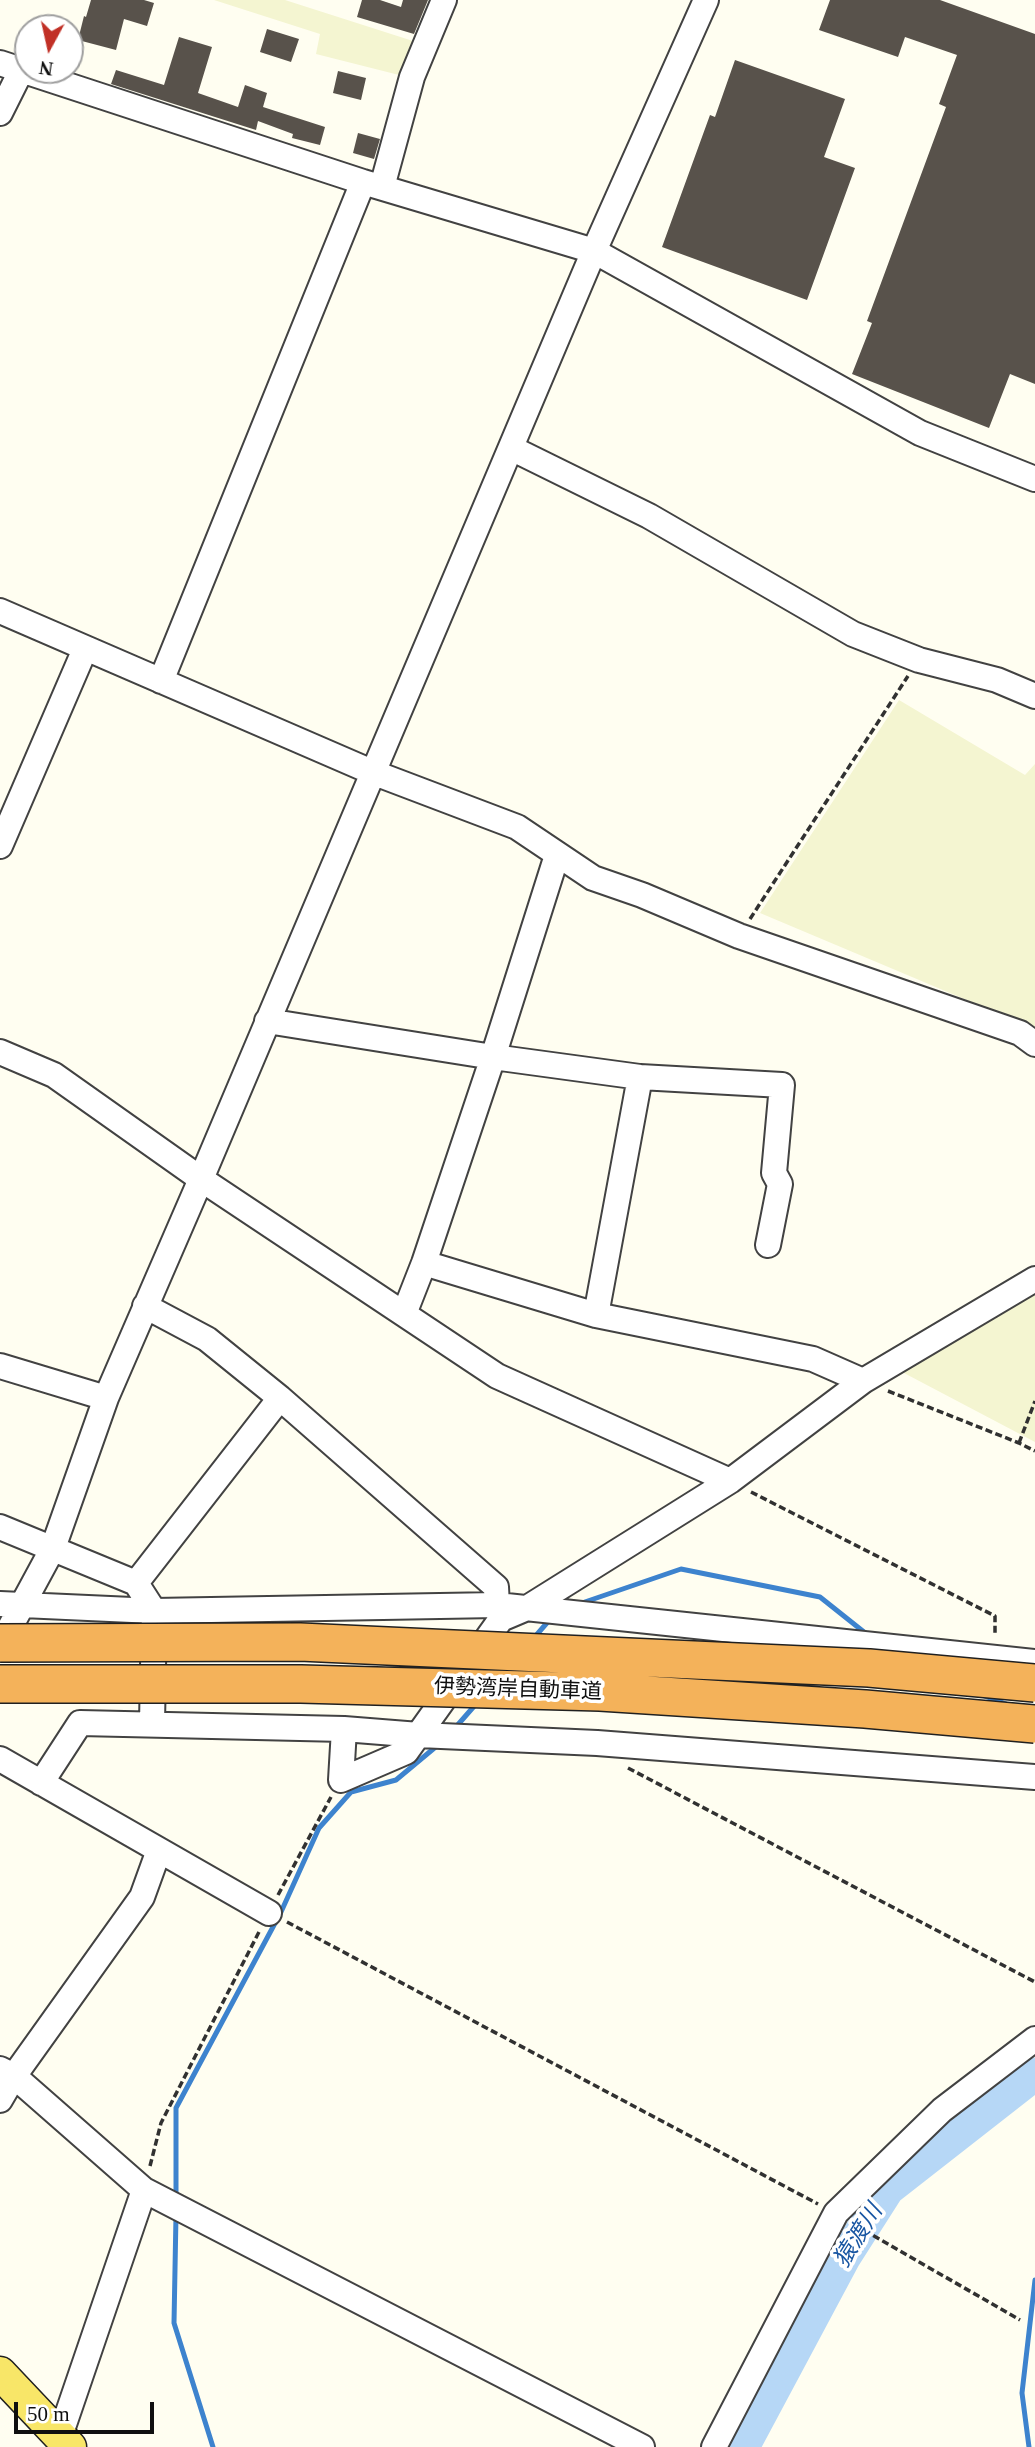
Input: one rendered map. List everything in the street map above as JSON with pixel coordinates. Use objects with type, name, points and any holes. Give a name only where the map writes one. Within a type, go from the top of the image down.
[{"type":"highway","name":"伊勢湾岸自動車道","points":[[0,1645],[286,1642],[396,1646],[869,1668],[1035,1683]]},
{"type":"highway","name":"伊勢湾岸自動車道","points":[[0,1684],[301,1684],[600,1692],[865,1709],[1035,1724]]},
{"type":"main road","points":[[0,2373],[64,2443]]},
{"type":"street","points":[[161,681],[373,185],[412,77],[444,0]]},
{"type":"street","points":[[0,1645],[11,1604],[53,1548],[106,1398],[594,251],[706,0]]},
{"type":"street","points":[[0,113],[10,67],[373,185],[594,251],[920,433],[1035,479]]},
{"type":"street","points":[[511,448],[649,516],[853,634],[919,660],[997,680],[1035,696]]},
{"type":"street","points":[[0,611],[372,772],[517,827],[593,878],[642,895],[739,936],[1020,1033],[1035,1044]]},
{"type":"street","points":[[0,846],[85,649]]},
{"type":"street","points":[[404,1314],[424,1264],[494,1057],[557,855]]},
{"type":"street","points":[[267,1021],[640,1077],[782,1085],[775,1173],[780,1184],[768,1245]]},
{"type":"street","points":[[0,1052],[54,1075],[201,1179],[497,1376],[730,1481]]},
{"type":"street","points":[[596,1315],[640,1077]]},
{"type":"street","points":[[424,1264],[596,1315],[813,1359],[863,1381]]},
{"type":"street","points":[[344,1729],[341,1780],[406,1752],[500,1619],[527,1608],[730,1481],[863,1381],[1035,1279]]},
{"type":"street","points":[[145,1306],[206,1339],[280,1398],[496,1587],[497,1605]]},
{"type":"street","points":[[0,1367],[106,1398]]},
{"type":"street","points":[[136,1583],[280,1398]]},
{"type":"street","points":[[0,1527],[136,1583],[155,1611],[152,1724]]},
{"type":"street","points":[[11,1604],[155,1611],[497,1605],[1035,1662]]},
{"type":"street","points":[[41,1783],[80,1723],[344,1729],[597,1743],[1035,1777]]},
{"type":"street","points":[[0,1759],[269,1913]]},
{"type":"street","points":[[0,2100],[7,2072],[142,1897],[159,1850]]},
{"type":"street","points":[[714,2447],[839,2216],[942,2110],[1035,2039]]},
{"type":"street","points":[[7,2072],[144,2190],[642,2447]]},
{"type":"street","points":[[64,2443],[144,2190]]},
{"type":"path","points":[[739,936],[919,660]]},
{"type":"path","points":[[863,1381],[1035,1451]]},
{"type":"path","points":[[1019,1443],[1035,1401]]},
{"type":"path","points":[[730,1481],[995,1616],[995,1659]]},
{"type":"path","points":[[597,1743],[593,1750],[1035,1982]]},
{"type":"path","points":[[144,2190],[161,2123],[341,1780]]},
{"type":"path","points":[[269,1913],[839,2216],[1020,2320]]},
{"type":"green space","points":[[214,0],[285,0],[413,41],[403,76],[316,54],[320,34]]},
{"type":"green space","points":[[899,700],[1025,775],[1035,764],[1035,1037],[1007,1017],[760,913]]},
{"type":"green space","points":[[1035,1292],[1035,1442],[885,1363]]},
{"type":"building","points":[[91,0],[144,0],[154,3],[147,26],[124,19],[116,50],[84,42],[84,16],[86,17]]},
{"type":"building","points":[[362,0],[380,0],[401,7],[403,0],[428,0],[414,34],[357,17]]},
{"type":"building","points":[[830,0],[940,0],[1035,34],[1035,384],[1010,374],[989,428],[852,374],[872,323],[867,321],[946,107],[939,104],[957,55],[905,37],[898,57],[819,30]]},
{"type":"building","points":[[267,29],[299,39],[291,62],[260,52]]},
{"type":"building","points":[[179,37],[212,47],[198,93],[238,107],[245,85],[267,93],[263,107],[325,127],[320,145],[292,138],[293,134],[258,121],[256,130],[111,84],[116,70],[164,85]]},
{"type":"building","points":[[735,60],[845,99],[824,157],[855,168],[807,300],[662,247],[710,115],[715,117]]},
{"type":"building","points":[[338,71],[366,78],[361,100],[333,93]]},
{"type":"building","points":[[358,133],[380,139],[374,159],[353,153]]},
{"type":"waterway","points":[[579,1604],[681,1569],[820,1597],[869,1636]]},
{"type":"waterway","points":[[533,1639],[552,1617]]},
{"type":"waterway","points":[[982,1695],[1006,1704]]},
{"type":"waterway","points":[[455,1728],[476,1704]]},
{"type":"waterway","points":[[176,2198],[176,2108],[281,1912],[319,1828],[351,1792],[396,1780],[438,1745]]},
{"type":"waterway","name":"猿渡川","points":[[743,2447],[844,2258],[888,2189],[1035,2074]]},
{"type":"waterway","points":[[176,2215],[174,2323],[213,2447]]},
{"type":"waterway","points":[[1029,2447],[1022,2393],[1035,2280]]}]
